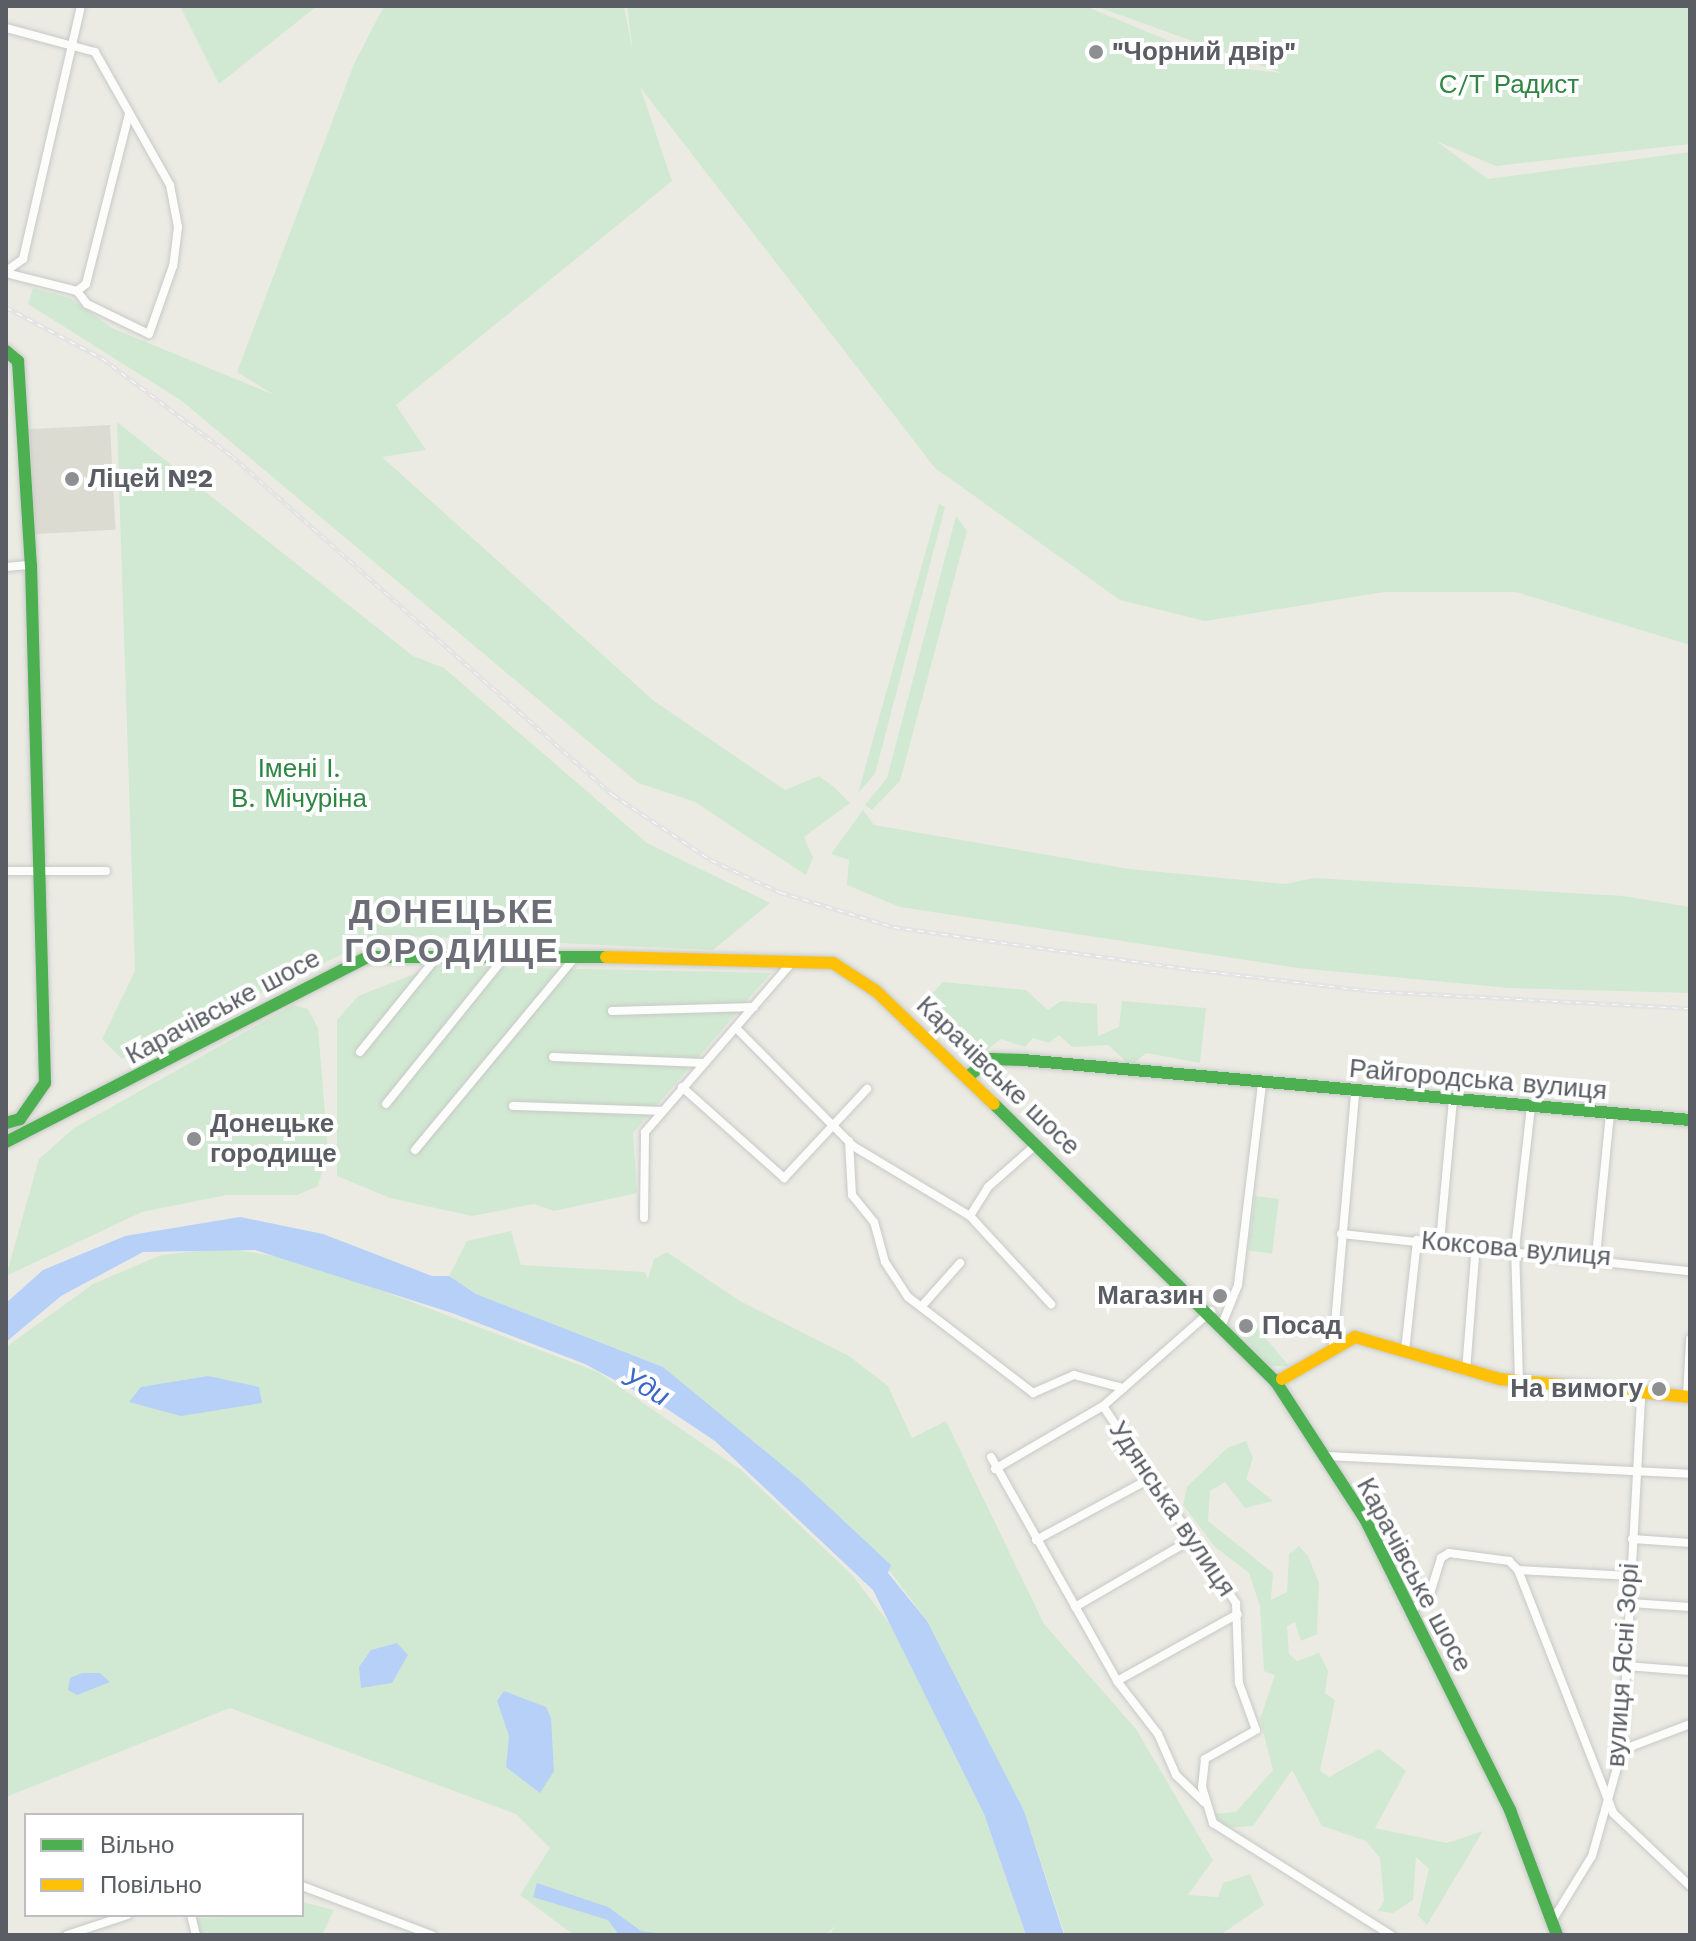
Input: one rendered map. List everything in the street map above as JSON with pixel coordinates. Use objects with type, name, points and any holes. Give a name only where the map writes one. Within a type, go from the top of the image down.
[{"type":"main road","points":[[6,1123],[20,1119],[45,1083],[42,874],[31,565],[11,353]]},
{"type":"main road","name":"Карачівське шосе","points":[[6,1142],[41,1130],[338,970],[395,952],[793,961],[848,970],[967,1077],[1223,1322],[1276,1382],[1325,1456],[1410,1610],[1510,1810],[1557,1935]]},
{"type":"main road","name":"Райгородська вулиця","points":[[967,1077],[991,1059],[1690,1120]]},
{"type":"main road","points":[[1276,1382],[1333,1346],[1355,1337],[1466,1371],[1519,1381],[1641,1395],[1688,1397]]},
{"type":"street","points":[[6,272],[23,259],[76,44],[81,6]]},
{"type":"street","points":[[6,28],[76,44],[95,52],[177,203],[173,266],[149,334],[87,304],[77,291],[6,272]]},
{"type":"street","points":[[77,291],[86,284],[129,113]]},
{"type":"street","points":[[6,567],[31,565]]},
{"type":"street","points":[[6,871],[42,874],[106,871]]},
{"type":"street","points":[[360,1052],[441,952]]},
{"type":"street","points":[[386,1104],[507,954]]},
{"type":"street","points":[[415,1150],[576,955]]},
{"type":"street","points":[[644,1218],[642,1141],[661,1111],[793,961]]},
{"type":"street","points":[[612,1011],[754,1007]]},
{"type":"street","points":[[736,1028],[849,1141],[970,1216],[1051,1304]]},
{"type":"street","points":[[553,1057],[704,1063]]},
{"type":"street","points":[[1223,1322],[1238,1285],[1262,1084]]},
{"type":"street","points":[[682,1087],[784,1178],[838,1128],[867,1089]]},
{"type":"street","points":[[1333,1346],[1355,1092]]},
{"type":"street","points":[[1440,1242],[1453,1100]]},
{"type":"street","points":[[513,1106],[661,1111]]},
{"type":"street","points":[[1519,1381],[1515,1249],[1531,1107]]},
{"type":"street","points":[[1596,1256],[1610,1113]]},
{"type":"street","points":[[849,1141],[852,1195],[874,1222],[885,1262],[921,1307],[1033,1393],[1074,1375],[1123,1388]]},
{"type":"street","points":[[970,1216],[988,1187],[1037,1144]]},
{"type":"street","name":"Коксова вулиця","points":[[1341,1234],[1596,1256],[1690,1271]]},
{"type":"street","points":[[1405,1351],[1417,1240]]},
{"type":"street","points":[[1466,1371],[1476,1245]]},
{"type":"street","points":[[921,1307],[960,1263]]},
{"type":"street","points":[[995,1469],[1103,1406],[1211,1311]]},
{"type":"street","points":[[1688,1397],[1690,1339]]},
{"type":"street","name":"вулиця Ясні Зорі","points":[[1552,1921],[1584,1874],[1609,1803],[1622,1750],[1641,1395]]},
{"type":"street","name":"Удянська вулиця","points":[[1103,1406],[1238,1614]]},
{"type":"street","points":[[1325,1456],[1690,1474]]},
{"type":"street","points":[[991,1457],[1117,1681],[1158,1734],[1176,1775],[1204,1802],[1221,1832],[1391,1935]]},
{"type":"street","points":[[1036,1540],[1151,1478]]},
{"type":"street","points":[[1632,1539],[1690,1543]]},
{"type":"street","points":[[1075,1607],[1189,1541]]},
{"type":"street","points":[[1410,1610],[1428,1600],[1444,1555],[1500,1559],[1518,1570],[1631,1576]]},
{"type":"street","points":[[1518,1570],[1609,1803],[1690,1886]]},
{"type":"street","points":[[1630,1603],[1690,1607]]},
{"type":"street","points":[[1117,1681],[1238,1614],[1239,1683],[1256,1730],[1205,1759],[1204,1802]]},
{"type":"street","points":[[1626,1666],[1690,1671]]},
{"type":"street","points":[[1622,1750],[1690,1724]]},
{"type":"street","points":[[304,1887],[432,1935]]},
{"type":"street","points":[[67,1935],[122,1917]]},
{"type":"shaded area","name":"Ліцей №2","points":[[110,425],[115,530],[35,534],[29,429]]},
{"type":"green space","points":[[180,6],[317,6],[219,84]]},
{"type":"green space","name":"С/Т Радист","points":[[384,6],[624,6],[633,53],[627,6],[1085,6],[1235,68],[1282,73],[1095,6],[1690,6],[1690,144],[1496,166],[1436,141],[1488,179],[1690,152],[1690,645],[1516,592],[1384,592],[1205,621],[1120,600],[935,468],[640,87],[672,181],[396,405],[426,450],[382,457],[654,701],[785,790],[819,776],[834,787],[850,803],[804,837],[813,858],[806,875],[695,802],[638,783],[182,401],[28,304],[33,288],[70,298],[112,328],[274,395],[237,372],[354,64]]},
{"type":"green space","name":"Імені І. В. Мічуріна","points":[[117,422],[413,656],[444,668],[647,843],[770,903],[713,950],[383,935],[122,1059],[102,1039],[135,971]]},
{"type":"green space","points":[[939,504],[945,507],[875,774],[858,793]]},
{"type":"green space","points":[[956,516],[967,531],[900,781],[872,810],[865,805],[887,778]]},
{"type":"green space","points":[[863,810],[874,825],[1129,869],[1285,884],[1314,878],[1623,896],[1690,907],[1690,993],[1509,988],[1298,968],[900,907],[847,885],[849,860],[831,854]]},
{"type":"green space","points":[[435,966],[771,973],[633,1133],[637,1193],[554,1211],[534,1204],[472,1216],[390,1198],[337,1176],[337,1020],[358,996]]},
{"type":"green space","points":[[943,982],[1026,990],[1048,1010],[1061,1001],[1097,1004],[1098,1036],[1119,1027],[1122,1001],[1206,1008],[1200,1063],[1146,1053],[1131,1066],[1108,1045],[1072,1047],[1059,1035],[1049,1043],[1033,1038],[1025,1047],[1001,1039],[974,1060],[932,1020],[928,998]]},
{"type":"green space","name":"Донецьке городище","points":[[293,1005],[308,1009],[318,1028],[328,1151],[318,1186],[297,1195],[227,1195],[142,1212],[6,1276],[39,1159],[74,1128]]},
{"type":"green space","points":[[1255,1196],[1279,1199],[1272,1254],[1248,1251]]},
{"type":"green space","points":[[511,1231],[521,1265],[645,1272],[648,1279],[654,1259],[667,1252],[740,1301],[849,1356],[888,1386],[912,1438],[946,1421],[1044,1624],[1136,1729],[1213,1860],[1188,1895],[1218,1897],[1223,1883],[1250,1874],[1264,1905],[1220,1935],[1065,1935],[1031,1832],[927,1621],[889,1570],[663,1367],[476,1294],[449,1276],[467,1241]]},
{"type":"green space","points":[[226,1248],[303,1261],[598,1372],[741,1470],[852,1575],[893,1628],[984,1814],[1026,1935],[829,1935],[837,1924],[826,1935],[574,1935],[520,1895],[550,1848],[516,1814],[230,1708],[6,1797],[6,1347],[93,1284],[161,1255]]},
{"type":"green space","points":[[1242,1316],[1248,1317],[1289,1366],[1269,1366],[1238,1331]]},
{"type":"green space","points":[[1246,1441],[1253,1458],[1246,1479],[1273,1501],[1245,1508],[1225,1482],[1210,1491],[1208,1521],[1273,1573],[1271,1600],[1287,1592],[1289,1554],[1299,1546],[1308,1556],[1319,1583],[1317,1634],[1301,1641],[1295,1622],[1287,1626],[1289,1654],[1297,1661],[1319,1653],[1328,1671],[1325,1693],[1335,1700],[1320,1771],[1329,1777],[1379,1749],[1406,1771],[1375,1828],[1447,1843],[1483,1831],[1427,1925],[1418,1915],[1429,1869],[1416,1857],[1413,1900],[1393,1913],[1378,1911],[1384,1901],[1380,1858],[1366,1841],[1322,1826],[1292,1770],[1253,1826],[1226,1828],[1214,1814],[1236,1812],[1273,1770],[1260,1719],[1275,1675],[1264,1671],[1260,1606],[1249,1573],[1215,1547],[1183,1505],[1187,1487],[1227,1448]]},
{"type":"green space","points":[[304,1902],[334,1910],[322,1935],[196,1935],[194,1918],[304,1917]]},
{"type":"water","name":"Уди","points":[[240,1217],[323,1234],[432,1276],[449,1276],[476,1294],[663,1367],[799,1479],[891,1565],[888,1573],[927,1621],[1024,1811],[1064,1935],[1026,1935],[984,1814],[873,1590],[715,1441],[661,1405],[585,1364],[452,1313],[255,1250],[143,1252],[61,1296],[6,1342],[6,1303],[43,1270],[125,1236]]},
{"type":"water","points":[[208,1376],[259,1387],[262,1403],[181,1416],[129,1402],[141,1387]]},
{"type":"water","points":[[397,1643],[408,1655],[392,1683],[361,1688],[359,1667],[371,1650]]},
{"type":"water","points":[[82,1673],[100,1673],[110,1682],[77,1695],[68,1690],[70,1678]]},
{"type":"water","points":[[504,1691],[546,1707],[551,1718],[554,1771],[540,1793],[506,1767],[509,1736],[497,1701]]},
{"type":"water","points":[[537,1883],[608,1907],[641,1931],[673,1935],[619,1935],[608,1920],[533,1897]]},
{"type":"railway","points":[[6,307],[102,358],[232,456],[612,794],[711,860],[780,892],[894,927],[1198,970],[1372,991],[1690,1008]]},
{"type":"traffic: fast","points":[[6,351],[18,361],[31,565],[45,1083],[20,1119],[6,1123]]},
{"type":"traffic: fast","points":[[6,1142],[368,957],[606,957]]},
{"type":"traffic: fast","points":[[967,1077],[991,1059],[1023,1060],[1690,1120]]},
{"type":"traffic: fast","points":[[994,1104],[1276,1382]]},
{"type":"traffic: fast","points":[[1282,1379],[1276,1382],[1365,1519],[1510,1810],[1557,1935]]},
{"type":"traffic: slow","points":[[606,957],[833,963],[876,991],[994,1104]]},
{"type":"traffic: slow","points":[[1282,1379],[1355,1337],[1500,1379],[1690,1397]]},
{"type":"place","name":"\"Чорний двір\"","points":[[1096,52]]},
{"type":"place","name":"Ліцей №2","points":[[72,479]]},
{"type":"place","name":"Донецьке городище","points":[[194,1139]]},
{"type":"place","name":"Магазин","points":[[1220,1296]]},
{"type":"place","name":"Посад","points":[[1246,1326]]},
{"type":"place","name":"На вимогу","points":[[1659,1389]]},
{"type":"district","name":"ДОНЕЦЬКЕ ГОРОДИЩЕ","points":[[452,930]]}]
